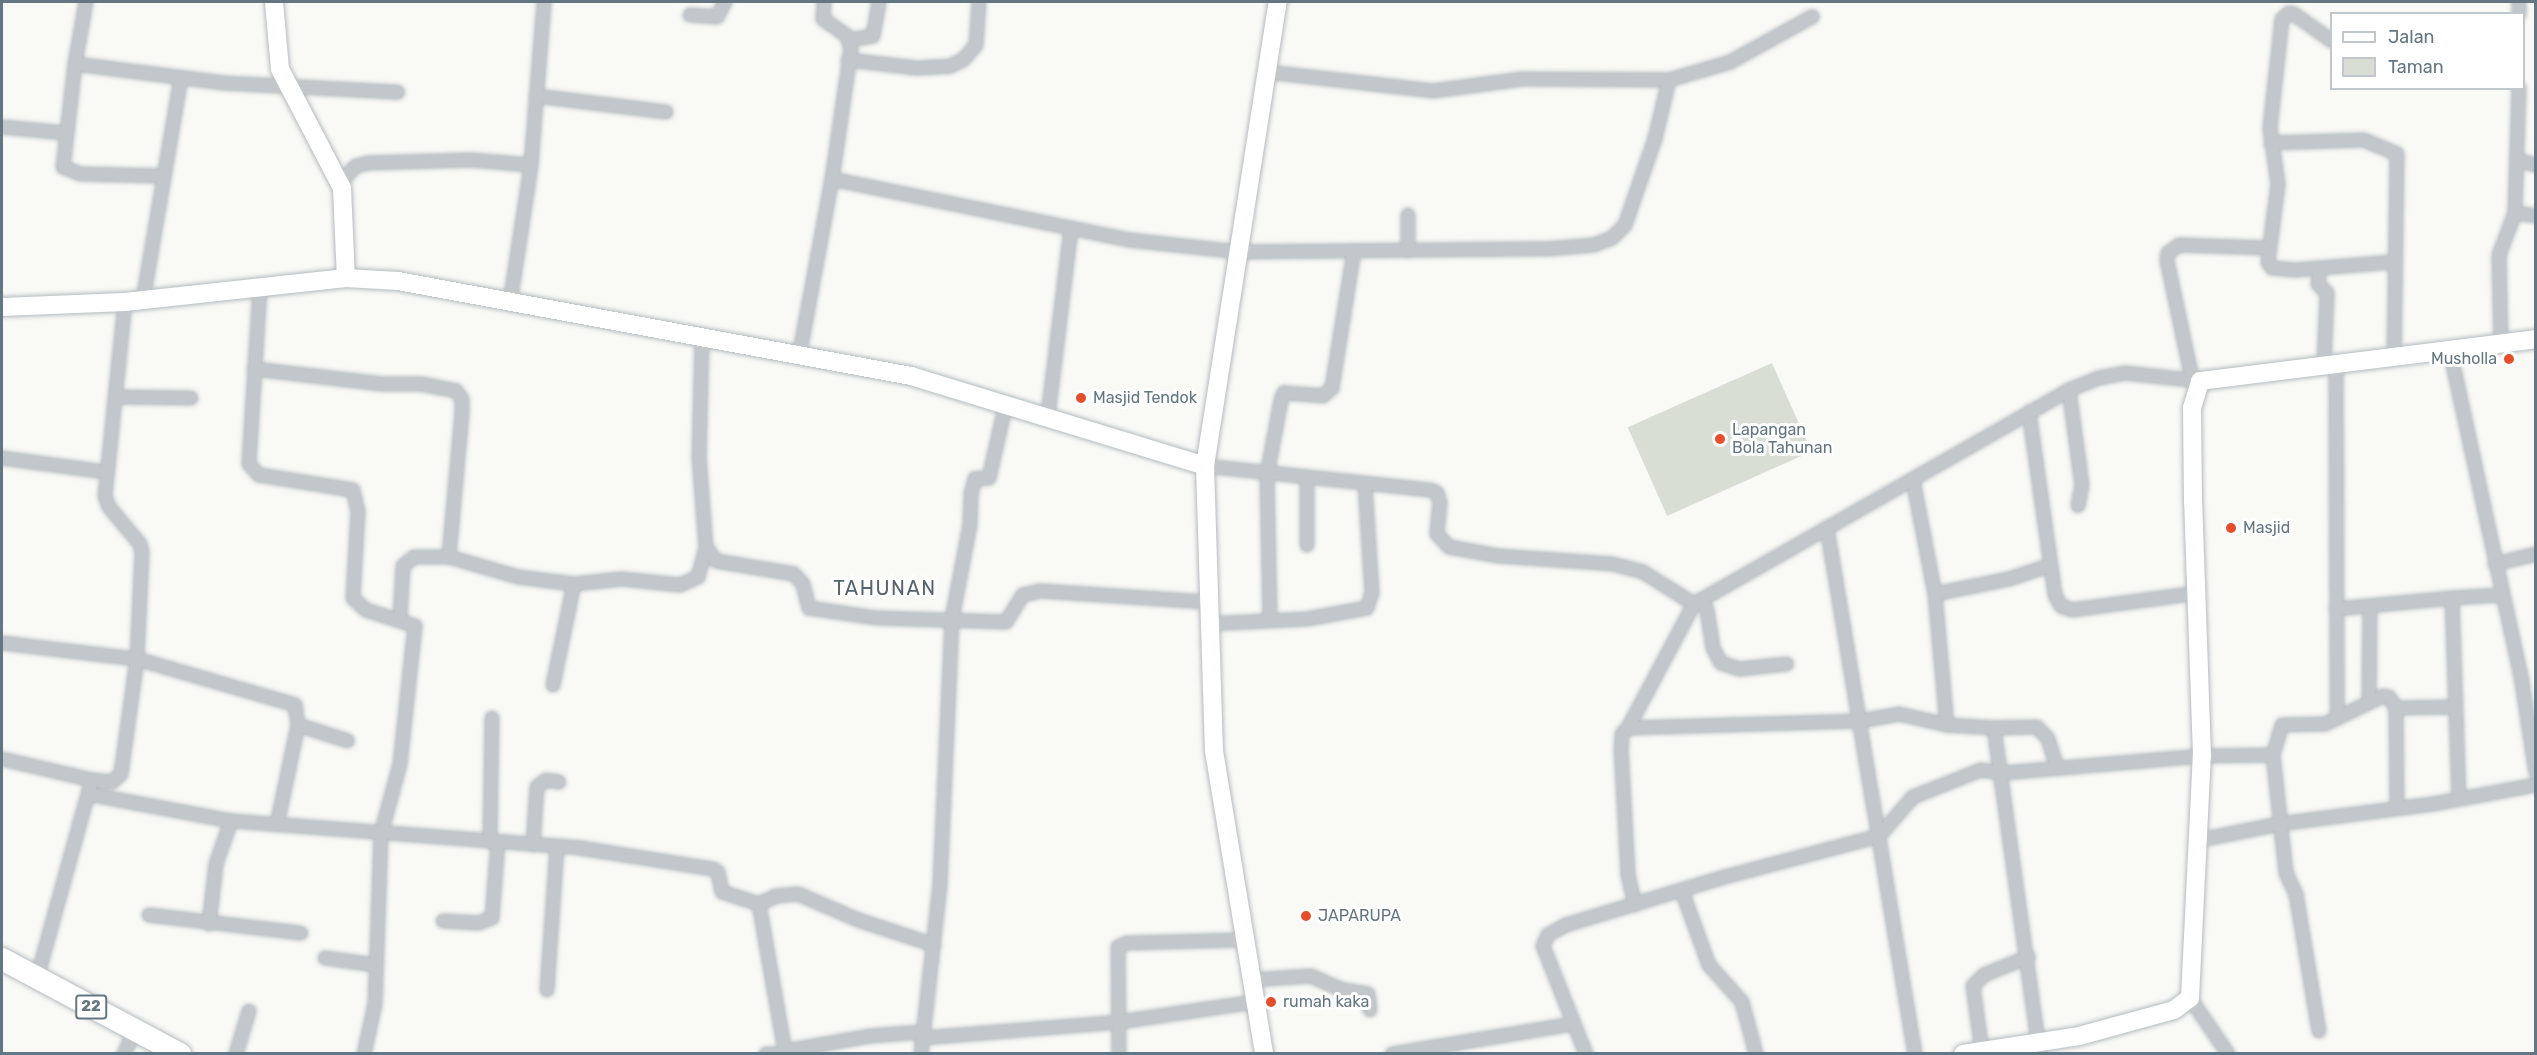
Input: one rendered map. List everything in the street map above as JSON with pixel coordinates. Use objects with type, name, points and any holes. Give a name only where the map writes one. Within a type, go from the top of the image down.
[{"type":"highway","name":"22","points":[[2,959],[180,1053]]},
{"type":"street","points":[[87,2],[75,64],[63,167],[67,171],[164,176]]},
{"type":"street","points":[[274,2],[277,56],[289,87],[340,183],[346,278]]},
{"type":"street","points":[[510,303],[531,165],[544,2]]},
{"type":"street","points":[[690,15],[717,17],[725,2]]},
{"type":"street","points":[[824,2],[824,21],[850,40],[873,36],[879,2]]},
{"type":"street","points":[[848,60],[917,68],[950,66],[963,60],[976,45],[979,2]]},
{"type":"street","points":[[1264,1053],[1243,940],[1214,752],[1206,602],[1205,466],[1278,2]]},
{"type":"street","points":[[2330,40],[2294,14],[2289,13],[2282,19],[2271,143],[2278,184],[2269,248],[2272,268],[2320,268],[2394,262]]},
{"type":"street","points":[[1267,72],[1433,91],[1522,79],[1632,83],[1669,80],[1730,62],[1812,16]]},
{"type":"street","points":[[799,357],[832,179],[850,40]]},
{"type":"street","points":[[75,64],[289,87],[398,92]]},
{"type":"street","points":[[2,759],[92,780],[112,782],[122,774],[137,659],[142,552],[140,544],[106,503],[106,472],[115,397],[134,301],[164,176],[181,77]]},
{"type":"street","points":[[832,179],[1129,240],[1240,252],[1547,249],[1594,244],[1612,238],[1625,225],[1640,188],[1669,80]]},
{"type":"street","points":[[2501,344],[2499,255],[2515,213],[2520,161],[2519,90]]},
{"type":"street","points":[[536,96],[666,112]]},
{"type":"street","points":[[2,127],[66,133]]},
{"type":"street","points":[[2271,143],[2364,140],[2397,154],[2394,358]]},
{"type":"street","points":[[340,183],[356,166],[368,163],[471,160],[531,165]]},
{"type":"street","points":[[2520,161],[2535,165]]},
{"type":"street","points":[[2515,213],[2535,216]]},
{"type":"street","points":[[1408,215],[1408,251]]},
{"type":"street","points":[[1048,416],[1071,228]]},
{"type":"street","points":[[1963,1053],[2039,1048],[2184,1006],[2190,998],[2195,841],[2202,756],[2192,408],[2196,380],[2167,260],[2168,253],[2179,245],[2269,248]]},
{"type":"street","points":[[1270,620],[1267,475],[1284,393],[1323,396],[1332,388],[1354,251]]},
{"type":"street","points":[[2320,268],[2318,284],[2327,293],[2330,365],[2337,717]]},
{"type":"street","points":[[2,307],[134,301],[346,278],[423,285],[799,357],[911,376],[1048,416],[1205,466],[1365,486],[1435,491],[1440,503],[1437,534],[1449,547],[1499,556],[1612,564],[1643,572],[1707,610],[1713,648],[1720,663],[1740,669],[1787,664]]},
{"type":"street","points":[[260,288],[248,454],[252,470],[259,475],[353,490],[358,511],[353,598],[366,610],[414,623],[400,764],[381,834],[375,1004],[364,1053]]},
{"type":"street","points":[[400,618],[401,573],[406,559],[449,557],[518,576],[574,584],[622,579],[689,584],[698,577],[705,547],[699,457],[702,338]]},
{"type":"street","points":[[1635,905],[1628,874],[1622,734],[1628,728],[1697,602],[2029,412],[2069,390],[2099,378],[2125,373],[2196,380],[2394,358],[2535,339]]},
{"type":"street","points":[[2450,351],[2494,564],[2521,676],[2535,773]]},
{"type":"street","points":[[254,369],[382,384],[430,385],[456,391],[462,399],[462,413],[449,557]]},
{"type":"street","points":[[2069,390],[2082,485],[2078,506]]},
{"type":"street","points":[[115,397],[191,398]]},
{"type":"street","points":[[921,1053],[934,945],[952,619],[970,525],[971,494],[975,479],[989,478],[1006,404]]},
{"type":"street","points":[[2029,412],[2055,595],[2061,606],[2072,610],[2198,593]]},
{"type":"street","points":[[2,458],[106,472]]},
{"type":"street","points":[[1307,478],[1307,545]]},
{"type":"street","points":[[1913,480],[1935,594],[1947,725]]},
{"type":"street","points":[[1207,624],[1363,611],[1370,606],[1365,486]]},
{"type":"street","points":[[1827,528],[1915,1053]]},
{"type":"street","points":[[705,547],[716,561],[794,574],[802,584],[809,608],[877,618],[1006,622],[1023,595],[1041,591],[1206,602]]},
{"type":"street","points":[[2494,564],[2535,554]]},
{"type":"street","points":[[1935,594],[2009,579],[2051,565]]},
{"type":"street","points":[[553,685],[574,584]]},
{"type":"street","points":[[2336,609],[2501,595]]},
{"type":"street","points":[[2452,598],[2459,799]]},
{"type":"street","points":[[2369,702],[2370,606]]},
{"type":"street","points":[[2,643],[137,659],[289,701],[298,712],[298,724],[277,825]]},
{"type":"street","points":[[2319,1032],[2296,894],[2288,885],[2278,824],[2273,755],[2282,725],[2325,724],[2369,702],[2389,697],[2396,708],[2397,808]]},
{"type":"street","points":[[2396,708],[2455,706]]},
{"type":"street","points":[[1628,728],[1860,721],[1899,714],[1947,725],[2037,728],[2048,739],[2057,766]]},
{"type":"street","points":[[443,921],[479,923],[492,918],[494,842],[492,718]]},
{"type":"street","points":[[298,724],[348,741]]},
{"type":"street","points":[[1994,728],[2003,773],[2039,1048]]},
{"type":"street","points":[[1586,1053],[1545,955],[1544,939],[1566,925],[1879,836],[1900,809],[1928,789],[1981,770],[2003,773],[2057,766],[2202,756],[2273,755]]},
{"type":"street","points":[[37,978],[92,780]]},
{"type":"street","points":[[533,844],[537,787],[546,780],[559,782]]},
{"type":"street","points":[[2195,841],[2278,824],[2459,799],[2535,785]]},
{"type":"street","points":[[88,794],[231,821],[557,846],[713,869],[718,872],[722,892],[759,904],[776,896],[798,894],[858,920],[934,945]]},
{"type":"street","points":[[209,924],[216,864],[231,821]]},
{"type":"street","points":[[548,990],[557,846]]},
{"type":"street","points":[[1682,891],[1709,965],[1742,1002],[1756,1053]]},
{"type":"street","points":[[759,904],[785,1052]]},
{"type":"street","points":[[148,915],[209,924],[301,933]]},
{"type":"street","points":[[1119,1053],[1121,945],[1243,940]]},
{"type":"street","points":[[1982,1051],[1973,986],[1984,975],[2028,957]]},
{"type":"street","points":[[325,958],[375,965]]},
{"type":"street","points":[[1251,980],[1311,976],[1343,990],[1368,994],[1371,1010]]},
{"type":"street","points":[[2190,998],[2228,1053]]},
{"type":"street","points":[[766,1053],[785,1052],[870,1036],[922,1035],[1119,1022],[1255,1002]]},
{"type":"street","points":[[236,1053],[249,1011]]},
{"type":"street","points":[[1392,1053],[1573,1024]]},
{"type":"street","points":[[124,1053],[135,1030]]},
{"type":"green space","name":"Lapangan Bola Tahunan","points":[[1772,363],[1811,452],[1667,516],[1628,427]]},
{"type":"place","name":"Musholla","points":[[2509,359]]},
{"type":"place","name":"Masjid Tendok","points":[[1081,398]]},
{"type":"place","name":"Lapangan Bola Tahunan","points":[[1720,439]]},
{"type":"place","name":"Masjid","points":[[2231,528]]},
{"type":"place","name":"JAPARUPA","points":[[1306,916]]},
{"type":"place","name":"rumah kaka","points":[[1271,1002]]},
{"type":"district","name":"TAHUNAN","points":[[885,588]]}]
